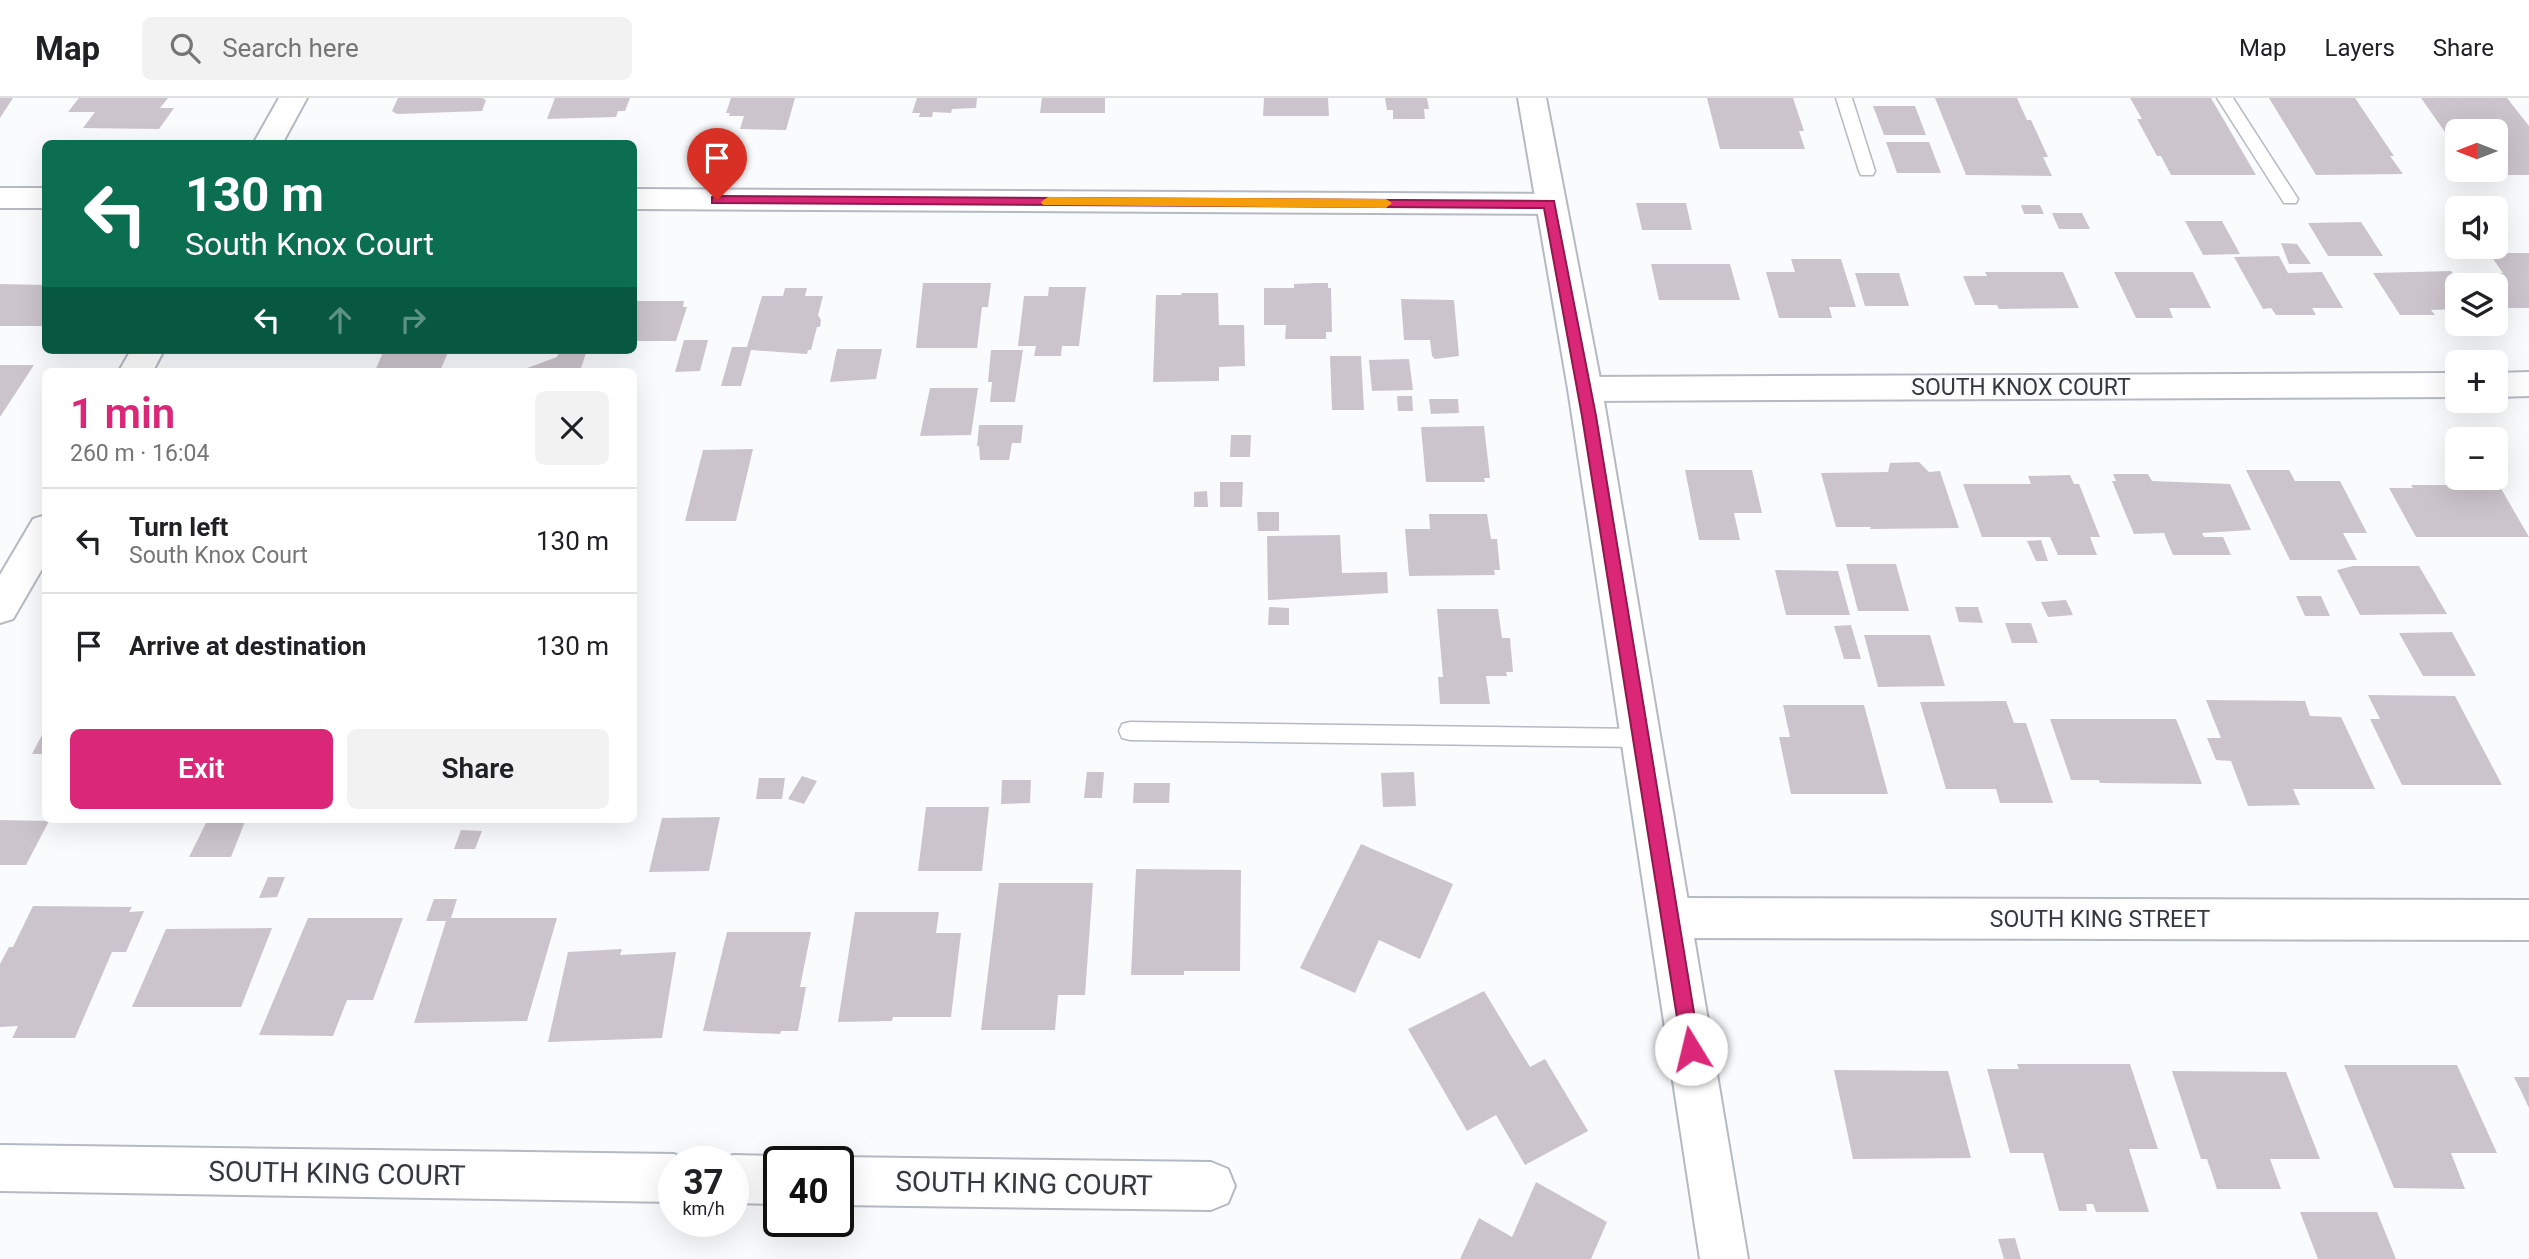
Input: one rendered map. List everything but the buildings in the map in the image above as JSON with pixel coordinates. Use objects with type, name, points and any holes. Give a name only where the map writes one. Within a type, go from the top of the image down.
[{"type":"street","points":[[269,140],[293,98]]},
{"type":"street","points":[[1532,98],[1642,738],[1724,1259]]},
{"type":"street","points":[[0,198],[42,198]]},
{"type":"street","points":[[637,199],[1550,204]]},
{"type":"street","points":[[2508,385],[2529,384]]},
{"type":"street","name":"SOUTH KNOX COURT","points":[[1584,389],[2445,385]]},
{"type":"street","points":[[0,608],[42,536]]},
{"type":"street","name":"SOUTH KING STREET","points":[[1671,918],[2529,920]]},
{"type":"street","name":"SOUTH KING COURT","points":[[0,1168],[658,1178]]},
{"type":"street","name":"SOUTH KING COURT","points":[[854,1181],[1211,1186]]},
{"type":"lane","points":[[1844,98],[1867,171]]},
{"type":"lane","points":[[2225,98],[2290,199]]},
{"type":"lane","points":[[1130,731],[1642,738]]},
{"type":"slow traffic","points":[[1048,202],[1386,203]]},
{"type":"route","points":[[717,200],[1550,204],[1589,416],[1691,1049]]}]
